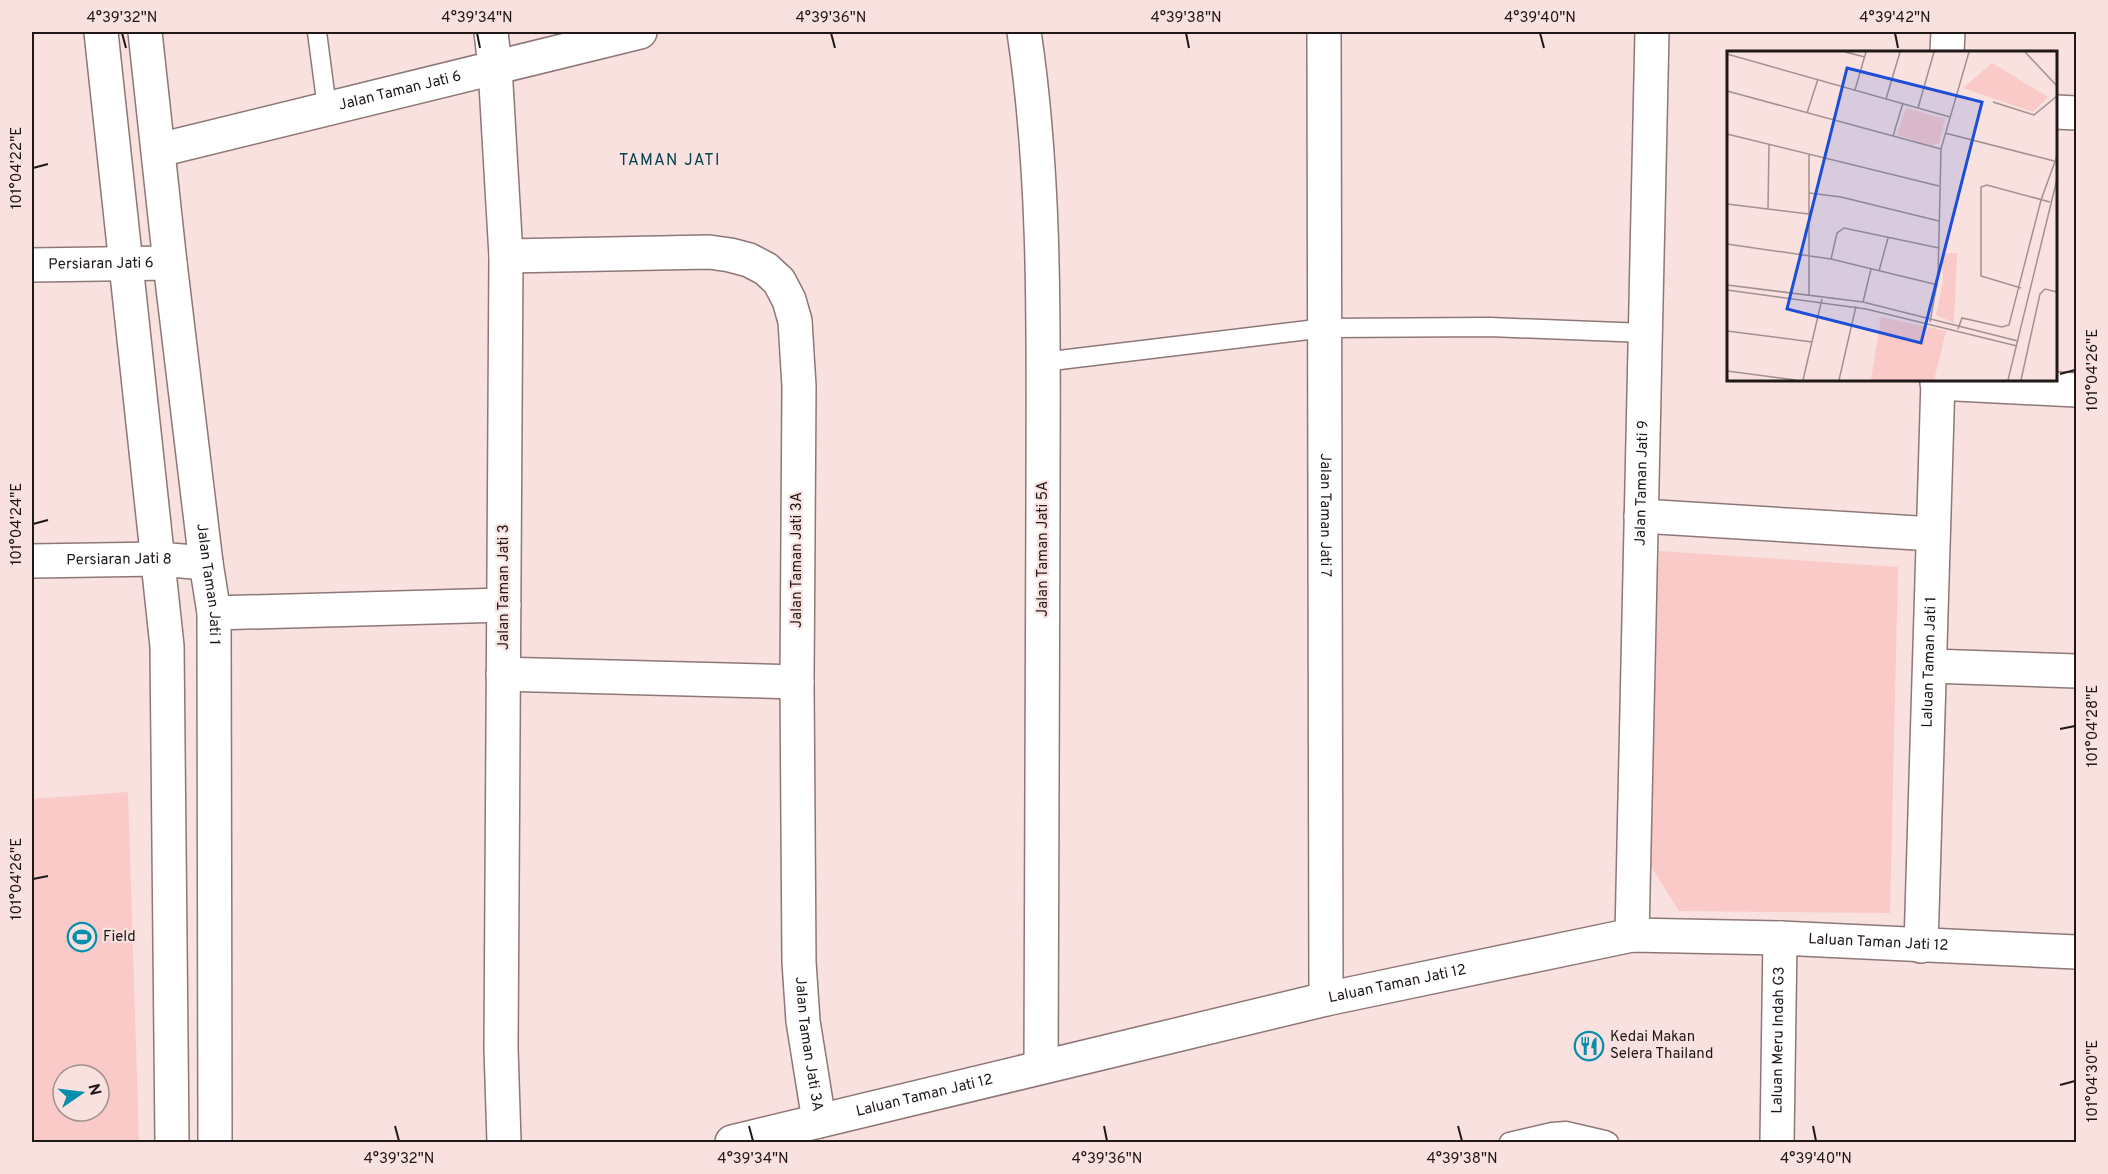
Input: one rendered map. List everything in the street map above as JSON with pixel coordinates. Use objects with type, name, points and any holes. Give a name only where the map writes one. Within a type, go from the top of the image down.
[{"type":"street","points":[[101,32],[167,646],[172,1143]]},
{"type":"street","name":"Jalan Taman Jati 1","points":[[145,32],[170,263],[214,613],[215,1143]]},
{"type":"street","name":"Jalan Taman Jati 3","points":[[491,32],[506,256],[501,1048],[504,1143]]},
{"type":"street","name":"Jalan Taman Jati 6","points":[[159,150],[640,32]]},
{"type":"street","name":"Jalan Taman Jati 5A","points":[[1024,32],[1040,213],[1043,362],[1041,1067]]},
{"type":"street","name":"Jalan Taman Jati 7","points":[[1324,32],[1326,999]]},
{"type":"street","name":"Jalan Taman Jati 9","points":[[1632,935],[1652,32]]},
{"type":"street","points":[[1947,51],[1948,32]]},
{"type":"street","points":[[2057,112],[2076,113]]},
{"type":"street","name":"Jalan Taman Jati 3A","points":[[506,256],[709,252],[730,255],[749,260],[766,269],[779,281],[789,300],[795,321],[799,386],[796,682],[799,962],[806,1130]]},
{"type":"street","name":"Persiaran Jati 6","points":[[32,265],[170,263]]},
{"type":"street","points":[[1937,381],[2076,390]]},
{"type":"street","name":"Laluan Taman Jati 1","points":[[1922,946],[1937,381]]},
{"type":"street","points":[[1641,516],[1934,534]]},
{"type":"street","name":"Persiaran Jati 8","points":[[32,561],[158,559],[206,563]]},
{"type":"street","points":[[214,613],[504,604]]},
{"type":"street","points":[[1930,666],[2076,671]]},
{"type":"street","points":[[503,674],[796,682]]},
{"type":"street","name":"Laluan Taman Jati 12","points":[[732,1143],[806,1130],[1041,1067],[1326,999],[1632,935],[1780,938],[2076,952]]},
{"type":"street","name":"Laluan Meru Indah G3","points":[[1777,1143],[1780,938]]},
{"type":"lane","points":[[317,32],[327,108]]},
{"type":"lane","points":[[1043,362],[1325,328],[1490,327],[1645,333]]},
{"type":"lane","points":[[1509,1143],[1552,1132],[1566,1131],[1605,1140],[1609,1143]]},
{"type":"shaded area","points":[[1659,551],[1898,567],[1890,913],[1679,911],[1644,855]]},
{"type":"shaded area","name":"Field","points":[[128,792],[139,1142],[32,1142],[32,799]]},
{"type":"place","name":"Field","points":[[82,937]]},
{"type":"place","name":"Kedai Makan Selera Thailand","points":[[1589,1046]]},
{"type":"district","name":"TAMAN JATI","points":[[670,161]]}]
